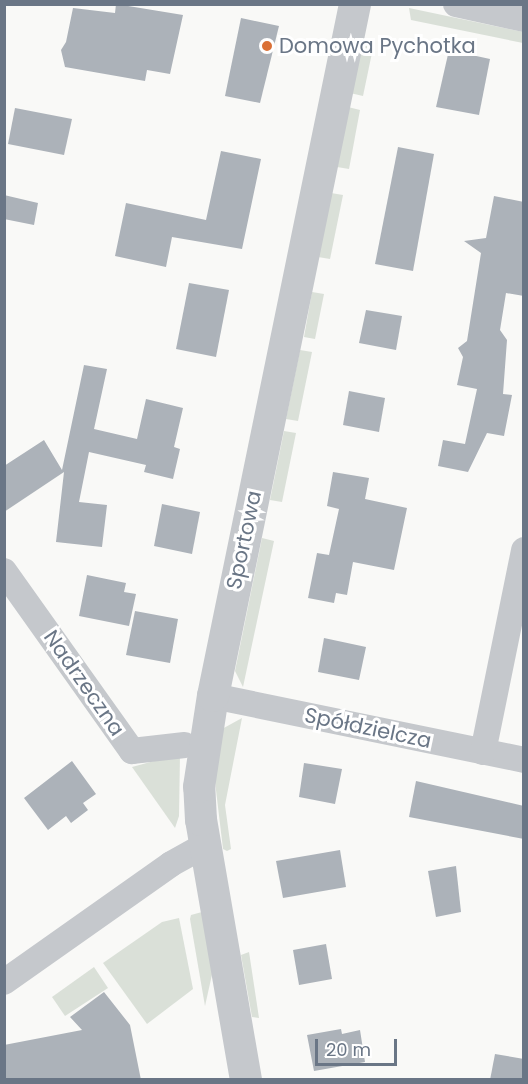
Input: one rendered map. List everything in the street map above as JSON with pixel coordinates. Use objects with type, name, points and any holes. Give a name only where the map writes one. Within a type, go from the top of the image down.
[{"type":"street","name":"Sportowa","points":[[246,1080],[205,845],[199,787],[213,696],[355,4]]},
{"type":"street","points":[[456,4],[524,19]]},
{"type":"street","points":[[483,752],[524,550]]},
{"type":"street","name":"Nadrzeczna","points":[[4,572],[132,751],[185,745]]},
{"type":"street","name":"Spółdzielcza","points":[[213,696],[524,760]]},
{"type":"street","points":[[4,982],[171,864],[205,845]]},
{"type":"shaded area","points":[[409,8],[523,32],[523,43],[411,20]]},
{"type":"shaded area","points":[[362,43],[373,48],[363,96],[350,93]]},
{"type":"shaded area","points":[[348,107],[360,110],[349,169],[337,167]]},
{"type":"shaded area","points":[[331,193],[343,195],[330,259],[318,257]]},
{"type":"shaded area","points":[[312,292],[324,294],[315,339],[304,337]]},
{"type":"shaded area","points":[[300,350],[312,352],[298,421],[286,419]]},
{"type":"shaded area","points":[[284,431],[296,433],[282,502],[270,500]]},
{"type":"shaded area","points":[[262,538],[274,541],[243,687],[235,671]]},
{"type":"shaded area","points":[[242,718],[225,805],[231,849],[227,851],[223,849],[215,782],[222,729]]},
{"type":"shaded area","points":[[180,754],[179,816],[175,828],[132,767]]},
{"type":"shaded area","points":[[202,912],[213,970],[205,1006],[190,919],[191,915]]},
{"type":"shaded area","points":[[179,918],[193,989],[147,1024],[103,963],[162,922]]},
{"type":"shaded area","points":[[249,952],[259,1018],[252,1017],[241,955]]},
{"type":"shaded area","points":[[94,967],[108,988],[65,1016],[52,997]]},
{"type":"building","points":[[116,4],[183,15],[170,74],[147,70],[145,81],[65,67],[61,50],[66,42],[73,8],[115,13]]},
{"type":"building","points":[[241,18],[279,26],[260,103],[225,96]]},
{"type":"building","points":[[449,50],[490,59],[479,115],[436,107]]},
{"type":"building","points":[[15,108],[72,119],[64,155],[8,144]]},
{"type":"building","points":[[398,147],[434,154],[413,271],[375,264]]},
{"type":"building","points":[[221,151],[261,159],[242,249],[172,237],[166,267],[115,256],[126,203],[206,220]]},
{"type":"building","points":[[4,195],[38,203],[34,225],[4,219]]},
{"type":"building","points":[[494,196],[524,202],[524,296],[506,293],[500,330],[507,340],[503,394],[512,395],[504,436],[487,433],[468,472],[438,466],[443,440],[465,444],[477,389],[457,385],[463,357],[458,348],[467,341],[481,253],[464,241],[486,238]]},
{"type":"building","points":[[189,283],[229,290],[216,357],[176,349]]},
{"type":"building","points":[[366,310],[402,316],[396,350],[359,343]]},
{"type":"building","points":[[84,365],[107,369],[94,429],[137,439],[146,399],[183,408],[174,447],[180,449],[173,479],[144,472],[146,465],[89,452],[79,502],[107,505],[102,547],[56,542],[64,472],[4,512],[4,466],[44,440],[62,470]]},
{"type":"building","points":[[349,391],[385,398],[379,432],[343,425]]},
{"type":"building","points":[[333,472],[369,478],[365,499],[407,508],[394,570],[353,562],[347,595],[336,593],[334,603],[308,598],[317,553],[329,555],[339,509],[327,506]]},
{"type":"building","points":[[162,504],[200,512],[192,554],[154,546]]},
{"type":"building","points":[[87,575],[126,583],[124,592],[136,594],[129,626],[79,616]]},
{"type":"building","points":[[135,611],[178,619],[170,663],[126,655]]},
{"type":"building","points":[[324,638],[366,647],[359,680],[318,672]]},
{"type":"building","points":[[72,761],[96,794],[83,803],[88,810],[71,823],[66,816],[48,830],[24,798]]},
{"type":"building","points":[[304,763],[342,769],[335,804],[299,797]]},
{"type":"building","points":[[416,781],[524,806],[524,839],[409,817]]},
{"type":"building","points":[[340,850],[346,887],[283,898],[276,861]]},
{"type":"building","points":[[456,866],[461,912],[436,917],[428,871]]},
{"type":"building","points":[[326,944],[332,979],[299,985],[293,950]]},
{"type":"building","points":[[104,992],[130,1025],[141,1080],[4,1080],[4,1045],[82,1030],[70,1017]]},
{"type":"building","points":[[341,1029],[342,1034],[360,1030],[365,1062],[314,1071],[307,1035]]},
{"type":"building","points":[[495,1054],[524,1059],[524,1080],[490,1080]]},
{"type":"place","name":"Domowa Pychotka","points":[[267,46]]}]
